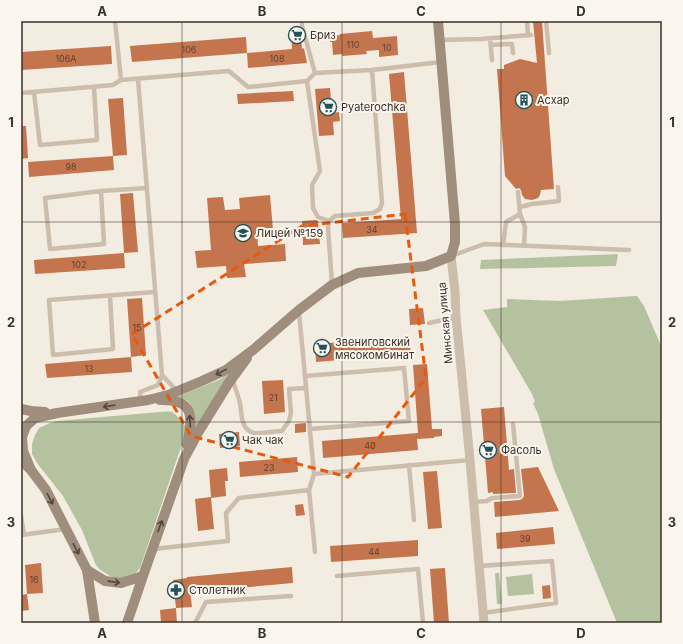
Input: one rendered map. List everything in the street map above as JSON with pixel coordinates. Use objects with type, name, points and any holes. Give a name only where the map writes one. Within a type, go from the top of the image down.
[{"type":"street","name":"Минская улица","points":[[438,21],[455,224],[454,242],[451,256],[484,623]]},
{"type":"street","points":[[31,470],[23,451],[22,437],[26,426],[35,418],[168,395],[226,370],[253,350],[299,310],[332,285],[358,274],[426,266],[451,256]]},
{"type":"street","points":[[184,459],[199,431],[232,379],[253,350]]},
{"type":"street","points":[[127,623],[184,459],[191,428],[189,411],[182,403],[171,400],[144,400]]},
{"type":"street","points":[[21,409],[57,413]]},
{"type":"street","points":[[21,461],[31,470],[46,490],[87,570],[95,623]]},
{"type":"street","points":[[87,570],[105,581],[121,583],[143,576]]},
{"type":"lane","points":[[115,21],[121,80]]},
{"type":"lane","points":[[302,21],[314,73]]},
{"type":"lane","points":[[440,40],[530,35],[527,21]]},
{"type":"lane","points":[[546,21],[549,53]]},
{"type":"lane","points":[[490,38],[492,60]]},
{"type":"lane","points":[[491,46],[512,44],[513,53]]},
{"type":"lane","points":[[21,93],[113,85],[121,80],[229,71],[248,87],[307,81],[314,73],[372,70],[441,62]]},
{"type":"lane","points":[[332,285],[328,228],[329,221],[335,216],[373,213],[380,209],[382,203],[372,70]]},
{"type":"lane","points":[[138,79],[162,375],[158,385],[140,392],[144,400]]},
{"type":"lane","points":[[307,81],[320,171],[312,185],[313,208],[318,217],[329,221]]},
{"type":"lane","points":[[34,92],[40,145],[98,140],[94,87]]},
{"type":"lane","points":[[520,207],[559,201],[558,187]]},
{"type":"lane","points":[[101,191],[104,244],[50,249],[45,198],[101,191],[147,188]]},
{"type":"lane","points":[[518,192],[520,214],[525,227],[524,246]]},
{"type":"lane","points":[[503,245],[506,222],[520,214]]},
{"type":"lane","points":[[451,256],[484,244],[629,250]]},
{"type":"lane","points":[[110,296],[113,350],[54,355],[49,300],[155,292]]},
{"type":"lane","points":[[299,310],[314,474],[309,490],[315,552]]},
{"type":"lane","points":[[429,322],[456,317]]},
{"type":"lane","points":[[305,376],[404,368],[409,421],[310,429]]},
{"type":"lane","points":[[162,375],[177,391]]},
{"type":"lane","points":[[232,379],[240,402],[243,424],[254,433],[282,431],[290,421],[291,413],[289,389],[306,388]]},
{"type":"lane","points":[[474,502],[487,501],[492,498],[520,496],[513,424]]},
{"type":"lane","points":[[314,474],[470,460]]},
{"type":"lane","points":[[409,465],[414,520]]},
{"type":"lane","points":[[152,549],[228,541],[226,513],[239,498],[309,490]]},
{"type":"lane","points":[[487,501],[494,504]]},
{"type":"lane","points":[[21,516],[23,534],[66,529]]},
{"type":"lane","points":[[479,566],[552,560],[556,603],[483,613]]},
{"type":"lane","points":[[337,576],[418,569],[423,623]]},
{"type":"lane","points":[[194,623],[206,602],[291,596]]},
{"type":"highlighted area","points":[[405,214],[426,378],[348,477],[191,436],[132,334],[302,226]]},
{"type":"green space","points":[[618,254],[616,266],[480,269],[481,260]]},
{"type":"green space","points":[[637,296],[644,306],[662,348],[662,623],[617,623],[554,469],[538,414],[533,403],[535,402],[532,394],[483,310],[507,307],[507,299],[559,301]]},
{"type":"green space","points":[[230,373],[194,433],[191,405],[188,401],[176,397],[219,380]]},
{"type":"green space","points":[[172,412],[185,425],[186,432],[140,568],[135,574],[118,579],[99,569],[95,563],[82,530],[63,496],[37,463],[32,454],[32,444],[39,428],[57,421]]},
{"type":"green space","points":[[495,573],[499,573],[502,604],[497,604]]},
{"type":"green space","points":[[532,574],[534,594],[508,596],[506,577]]},
{"type":"building","name":"Асхар","points":[[533,21],[542,21],[554,189],[541,190],[538,198],[532,200],[525,199],[521,190],[519,188],[516,189],[505,176],[497,69],[504,69],[504,65],[520,59],[537,63]]},
{"type":"building","points":[[372,31],[373,38],[397,36],[398,55],[379,57],[379,50],[366,51],[367,54],[342,56],[342,54],[333,55],[330,36]]},
{"type":"building","points":[[291,32],[300,32],[302,49],[304,48],[307,63],[248,68],[247,53],[292,49]]},
{"type":"building","points":[[246,37],[247,53],[132,62],[130,46]]},
{"type":"building","points":[[111,46],[112,64],[21,70],[21,52]]},
{"type":"building","points":[[404,72],[417,233],[343,238],[342,223],[401,219],[389,74]]},
{"type":"building","points":[[330,88],[332,113],[339,112],[340,121],[333,122],[334,135],[319,136],[315,89]]},
{"type":"building","points":[[293,91],[294,101],[238,104],[237,94]]},
{"type":"building","points":[[123,98],[127,155],[113,156],[108,99]]},
{"type":"building","points":[[21,126],[26,126],[28,158],[21,159]]},
{"type":"building","points":[[113,156],[114,170],[29,177],[28,162]]},
{"type":"building","points":[[133,193],[138,252],[124,253],[120,194]]},
{"type":"building","points":[[270,195],[273,230],[257,232],[258,246],[285,244],[286,261],[244,264],[246,277],[227,278],[226,266],[197,268],[195,251],[211,250],[207,198],[223,197],[225,210],[240,209],[239,198]]},
{"type":"building","points":[[302,221],[318,221],[320,244],[303,245]]},
{"type":"building","points":[[124,253],[125,268],[35,274],[34,260]]},
{"type":"building","points":[[142,298],[146,355],[131,357],[127,299]]},
{"type":"building","points":[[423,308],[425,324],[410,325],[409,309]]},
{"type":"building","points":[[409,337],[411,354],[316,362],[315,344]]},
{"type":"building","points":[[131,357],[132,372],[47,378],[45,364]]},
{"type":"building","points":[[427,364],[432,429],[442,429],[442,436],[417,439],[418,450],[323,458],[322,441],[418,433],[413,365]]},
{"type":"building","points":[[283,380],[285,412],[264,414],[262,381]]},
{"type":"building","points":[[504,407],[509,470],[514,469],[516,493],[493,494],[493,492],[488,493],[481,409]]},
{"type":"building","points":[[306,423],[306,432],[295,433],[295,424]]},
{"type":"building","points":[[239,432],[240,446],[220,448],[219,434]]},
{"type":"building","points":[[297,457],[298,472],[240,477],[239,462]]},
{"type":"building","points":[[538,467],[559,511],[495,517],[494,502],[520,500],[523,498],[521,469]]},
{"type":"building","points":[[227,468],[228,481],[225,481],[226,496],[211,498],[214,529],[198,531],[195,499],[211,497],[209,470]]},
{"type":"building","points":[[437,471],[442,528],[428,529],[423,472]]},
{"type":"building","points":[[303,504],[305,515],[296,516],[295,505]]},
{"type":"building","points":[[553,527],[555,544],[497,549],[496,533]]},
{"type":"building","points":[[418,540],[418,556],[331,562],[330,546]]},
{"type":"building","points":[[41,563],[43,593],[27,594],[25,565]]},
{"type":"building","points":[[292,567],[293,583],[206,591],[206,589],[190,591],[192,607],[176,608],[173,580],[187,577]]},
{"type":"building","points":[[445,568],[449,623],[434,623],[430,569]]},
{"type":"building","points":[[550,585],[551,598],[543,599],[542,586]]},
{"type":"building","points":[[27,594],[29,610],[21,611],[21,595]]},
{"type":"building","points":[[176,608],[177,623],[161,623],[160,610]]},
{"type":"place","name":"Бриз","points":[[297,35]]},
{"type":"place","name":"Асхар","points":[[524,100]]},
{"type":"place","name":"Pyaterochka","points":[[328,107]]},
{"type":"place","name":"Лицей №159","points":[[243,233]]},
{"type":"place","name":"Звениговский мясокомбинат","points":[[322,348]]},
{"type":"place","name":"Чак чак","points":[[229,440]]},
{"type":"place","name":"Фасоль","points":[[488,450]]},
{"type":"place","name":"Столетник","points":[[176,590]]}]
